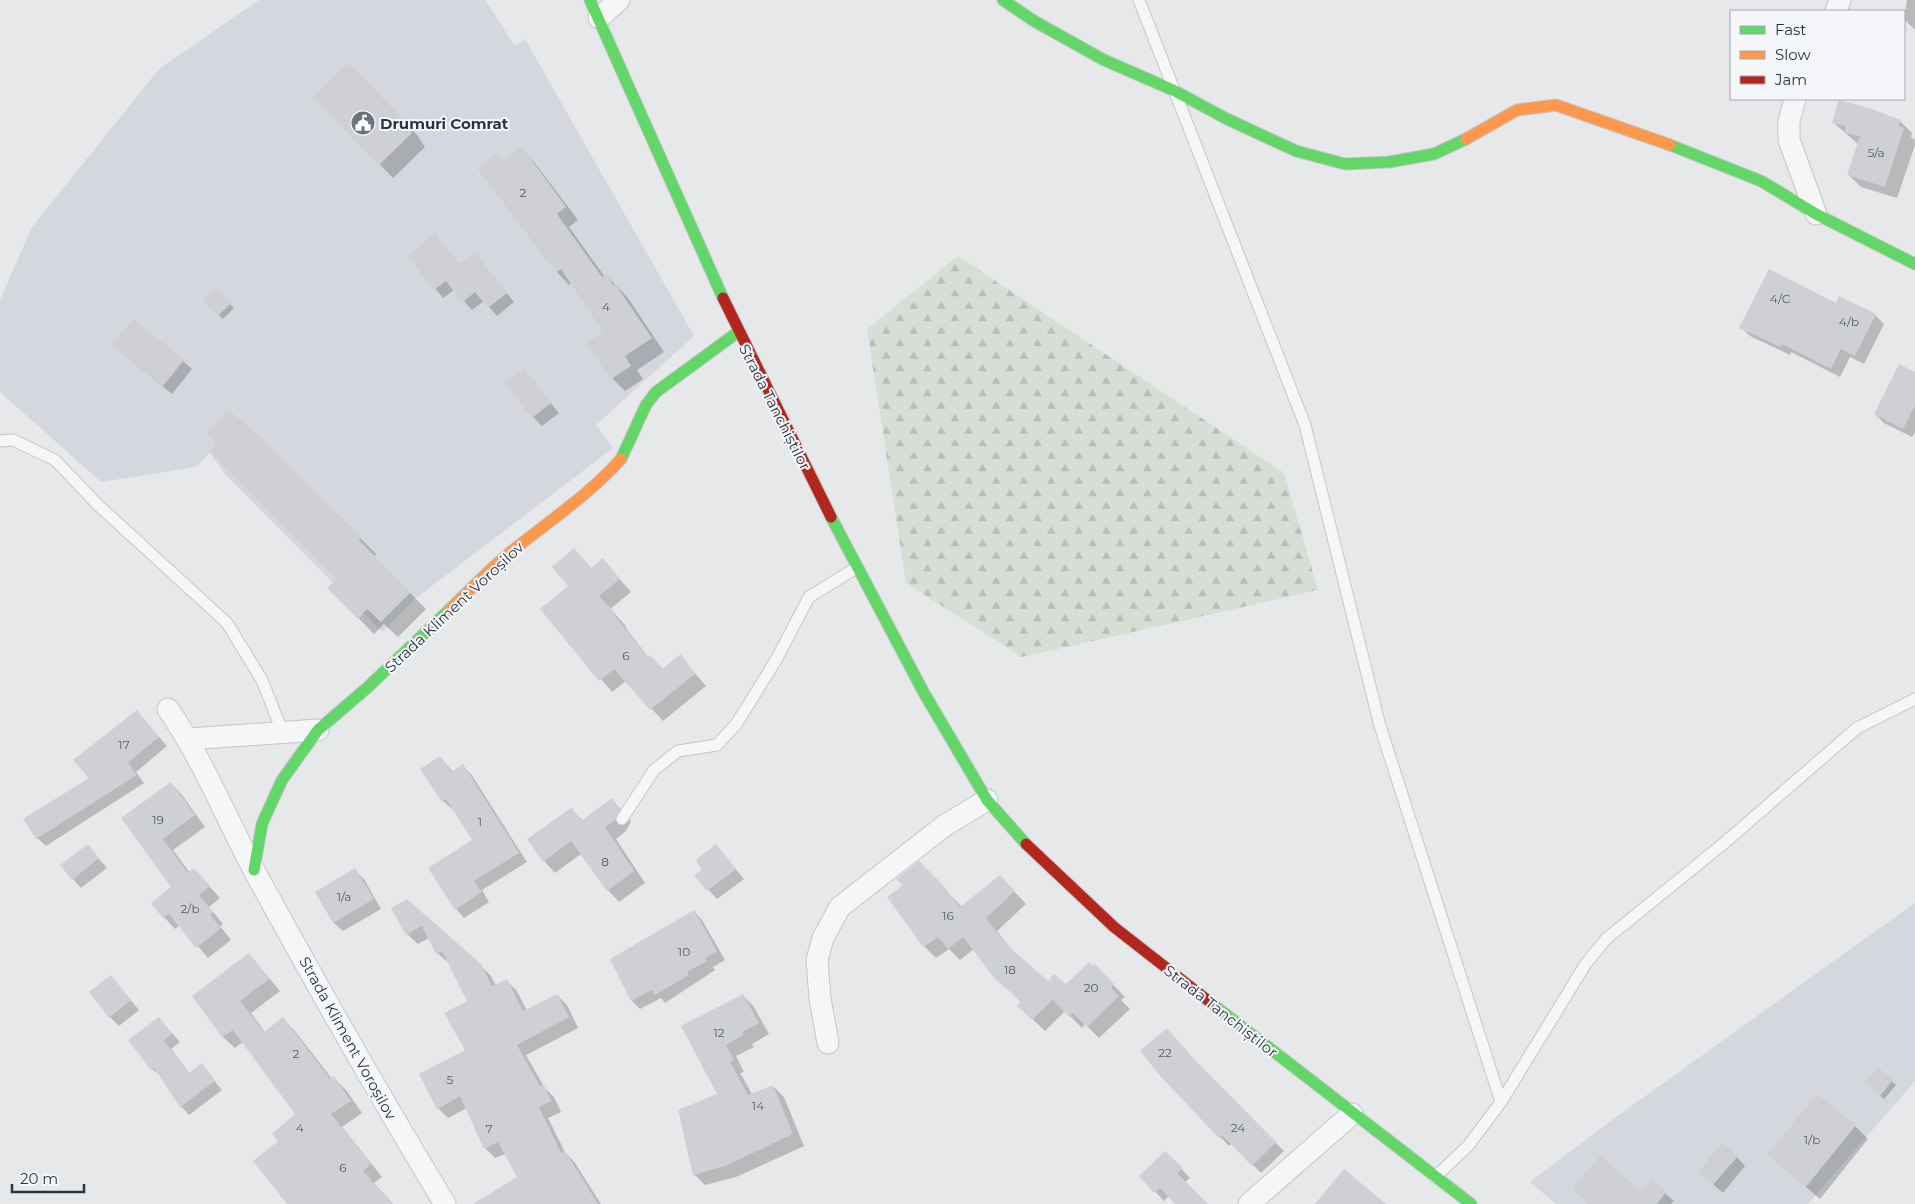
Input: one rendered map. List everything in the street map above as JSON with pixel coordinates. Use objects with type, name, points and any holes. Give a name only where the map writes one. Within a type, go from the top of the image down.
[{"type":"street","points":[[595,9],[619,0]]},
{"type":"street","points":[[1003,0],[1034,22],[1104,60],[1173,90],[1227,119],[1296,151],[1346,164],[1389,162],[1434,154],[1480,133],[1516,110],[1556,105],[1710,160],[1761,181],[1816,214],[1915,264]]},
{"type":"street","name":"Strada Tanchiștilor","points":[[595,9],[738,332],[856,568],[924,693],[987,800],[1029,848],[1114,927],[1352,1114],[1471,1204]]},
{"type":"street","points":[[1795,100],[1789,121],[1790,140],[1816,214]]},
{"type":"street","name":"Strada Kliment Voroșilov","points":[[254,870],[262,824],[282,780],[318,730],[368,688],[507,555],[566,511],[604,478],[622,457],[646,405],[656,392],[738,332]]},
{"type":"street","name":"Strada Kliment Voroșilov","points":[[168,709],[189,739],[254,870],[382,1100],[445,1204]]},
{"type":"street","points":[[189,739],[282,731],[318,730]]},
{"type":"street","points":[[828,1043],[820,998],[817,960],[823,938],[840,907],[944,826],[987,800]]},
{"type":"street","points":[[1249,1204],[1352,1114]]},
{"type":"lane","points":[[1139,0],[1305,425],[1380,726],[1501,1102]]},
{"type":"lane","points":[[0,441],[13,440],[55,460],[98,504],[227,622],[262,680],[282,731]]},
{"type":"lane","points":[[622,819],[654,770],[678,751],[696,746],[717,745],[737,723],[776,660],[809,597],[856,568]]},
{"type":"lane","points":[[1435,1178],[1468,1146],[1501,1102],[1585,965],[1606,939],[1723,844],[1857,728],[1915,700]]},
{"type":"shaded area","points":[[259,0],[485,0],[515,46],[525,39],[694,336],[596,425],[613,448],[416,598],[382,632],[225,474],[210,453],[196,467],[101,482],[0,392],[0,300],[32,227],[159,69]]},
{"type":"shaded area","points":[[1915,903],[1915,1081],[1808,1204],[1556,1204],[1530,1182],[1612,1120]]},
{"type":"green space","points":[[958,256],[1284,473],[1318,590],[1022,657],[906,583],[867,329]]},
{"type":"building","points":[[348,63],[404,120],[412,133],[379,165],[313,97]]},
{"type":"building","points":[[1839,100],[1869,108],[1901,120],[1898,126],[1904,128],[1885,187],[1847,175],[1860,136],[1845,133],[1846,126],[1832,123]]},
{"type":"building","points":[[522,147],[566,207],[557,214],[602,277],[607,274],[613,285],[615,284],[652,338],[625,356],[631,366],[611,379],[586,343],[603,332],[561,269],[556,273],[477,168],[497,153],[503,161]]},
{"type":"building","points":[[435,234],[459,264],[475,253],[507,293],[488,308],[475,292],[462,303],[446,281],[434,290],[408,256]]},
{"type":"building","points":[[1769,269],[1836,303],[1839,296],[1876,314],[1855,356],[1841,349],[1831,369],[1782,344],[1781,347],[1739,328]]},
{"type":"building","points":[[216,288],[231,303],[218,316],[203,301]]},
{"type":"building","points":[[133,319],[184,360],[163,386],[111,345]]},
{"type":"building","points":[[1899,364],[1915,372],[1915,405],[1903,429],[1874,414]]},
{"type":"building","points":[[524,368],[551,403],[532,418],[505,382]]},
{"type":"building","points":[[229,410],[361,537],[359,540],[411,592],[381,622],[367,609],[358,619],[327,588],[337,579],[209,451],[216,443],[206,433]]},
{"type":"building","points":[[574,548],[591,568],[603,558],[620,579],[599,596],[615,613],[614,615],[648,657],[650,655],[662,669],[681,654],[695,674],[650,710],[614,669],[599,681],[540,609],[568,586],[552,567]]},
{"type":"building","points":[[137,710],[159,737],[128,763],[137,775],[36,839],[23,819],[89,778],[73,760]]},
{"type":"building","points":[[440,756],[451,772],[463,764],[519,853],[474,881],[482,892],[455,910],[428,868],[472,840],[446,799],[442,802],[420,769]]},
{"type":"building","points":[[171,782],[195,815],[163,839],[188,873],[194,868],[210,886],[199,895],[213,912],[210,915],[221,928],[196,948],[169,914],[163,918],[151,903],[171,887],[121,818]]},
{"type":"building","points":[[612,798],[620,809],[615,820],[605,827],[634,871],[607,891],[571,841],[543,862],[527,839],[572,808],[581,821]]},
{"type":"building","points":[[88,844],[99,858],[72,880],[60,865]]},
{"type":"building","points":[[716,844],[736,869],[707,891],[694,875],[702,870],[696,860]]},
{"type":"building","points":[[919,861],[942,884],[960,907],[1000,875],[1015,891],[986,918],[1007,945],[1048,981],[1054,974],[1066,984],[1089,962],[1093,966],[1095,964],[1114,984],[1111,988],[1119,996],[1087,1027],[1073,1013],[1069,1017],[1053,1000],[1032,1020],[1017,1006],[1021,1001],[995,979],[963,937],[948,949],[938,937],[923,947],[887,897],[903,885],[896,879]]},
{"type":"building","points":[[355,868],[374,899],[333,923],[315,892]]},
{"type":"building","points":[[407,899],[481,964],[492,986],[507,979],[523,1011],[557,994],[569,1017],[517,1045],[540,1086],[544,1085],[551,1101],[539,1107],[561,1153],[565,1151],[598,1204],[473,1204],[517,1177],[498,1142],[484,1149],[460,1096],[437,1109],[419,1074],[465,1050],[444,1013],[467,1001],[442,951],[436,954],[422,926],[406,935],[391,908]]},
{"type":"building","points":[[694,910],[717,951],[705,958],[707,961],[687,972],[689,975],[655,995],[652,990],[631,1001],[610,959]]},
{"type":"building","points":[[249,953],[269,979],[240,1001],[264,1032],[283,1017],[330,1079],[334,1076],[351,1101],[331,1114],[371,1164],[363,1171],[392,1204],[287,1204],[253,1161],[278,1141],[272,1134],[295,1114],[233,1030],[222,1037],[192,996]]},
{"type":"building","points":[[111,975],[131,1000],[109,1018],[89,992]]},
{"type":"building","points":[[743,994],[759,1023],[742,1032],[743,1035],[726,1045],[734,1060],[730,1062],[748,1095],[773,1085],[793,1134],[725,1166],[693,1175],[678,1110],[717,1094],[681,1026]]},
{"type":"building","points":[[159,1017],[172,1034],[164,1041],[189,1073],[202,1063],[215,1081],[180,1107],[154,1068],[151,1070],[128,1040]]},
{"type":"building","points":[[1167,1028],[1193,1058],[1276,1142],[1252,1166],[1222,1135],[1219,1138],[1162,1078],[1140,1051]]},
{"type":"building","points":[[1878,1067],[1893,1080],[1880,1096],[1865,1083]]},
{"type":"building","points":[[1817,1094],[1856,1125],[1806,1187],[1767,1155]]},
{"type":"building","points":[[1722,1143],[1738,1156],[1713,1185],[1698,1172]]},
{"type":"building","points":[[1165,1151],[1183,1168],[1177,1173],[1208,1204],[1175,1204],[1160,1188],[1154,1193],[1139,1176]]},
{"type":"building","points":[[1600,1156],[1641,1191],[1652,1179],[1666,1192],[1657,1204],[1589,1204],[1572,1189]]},
{"type":"building","points":[[1344,1169],[1386,1204],[1315,1204]]},
{"type":"traffic: fast","points":[[590,0],[723,298]]},
{"type":"traffic: fast","points":[[1003,0],[1034,21],[1104,60],[1173,90],[1227,119],[1296,151],[1345,164],[1389,162],[1434,154],[1466,139]]},
{"type":"traffic: fast","points":[[1670,145],[1761,181],[1816,214],[1915,264]]},
{"type":"traffic: fast","points":[[621,459],[646,405],[656,392],[738,332]]},
{"type":"traffic: fast","points":[[831,517],[924,693],[987,800],[1026,844]]},
{"type":"traffic: fast","points":[[254,870],[262,824],[282,780],[318,730],[368,687],[449,610]]},
{"type":"traffic: fast","points":[[1215,1006],[1471,1204]]},
{"type":"traffic: slow","points":[[1466,139],[1517,110],[1556,105],[1670,145]]},
{"type":"traffic: slow","points":[[449,610],[522,543],[594,486],[621,459]]},
{"type":"traffic: jam","points":[[723,298],[831,517]]},
{"type":"traffic: jam","points":[[1026,844],[1114,927],[1215,1006]]},
{"type":"place","name":"Drumuri Comrat","points":[[363,123]]}]
